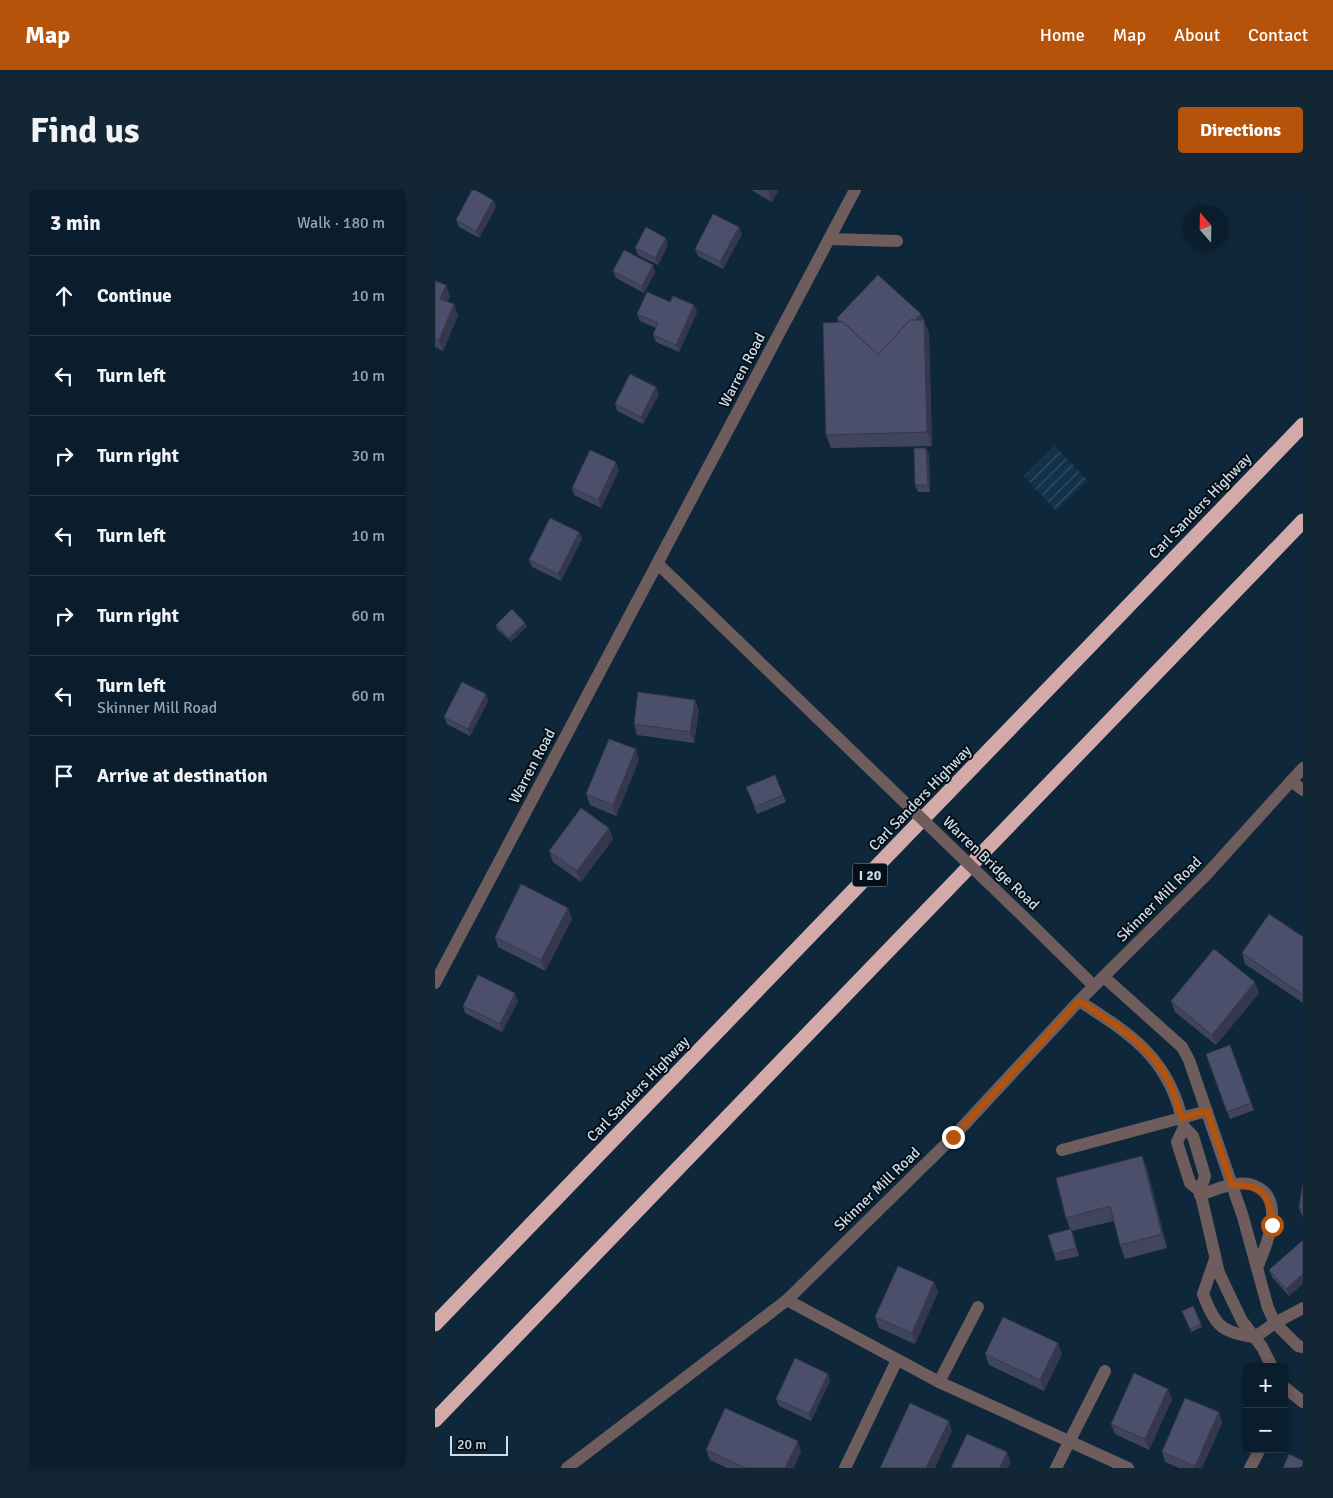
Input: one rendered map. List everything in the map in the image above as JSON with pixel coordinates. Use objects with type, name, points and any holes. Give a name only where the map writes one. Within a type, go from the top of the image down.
[{"type":"highway","name":"Carl Sanders Highway","points":[[435,1324],[1303,424]]},
{"type":"highway","points":[[435,1420],[1303,521]]},
{"type":"street","name":"Warren Road","points":[[435,983],[855,190]]},
{"type":"street","points":[[829,239],[897,241]]},
{"type":"street","name":"Warren Bridge Road","points":[[658,564],[1094,986]]},
{"type":"street","name":"Skinner Mill Road","points":[[567,1468],[787,1300],[953,1137],[1079,1001],[1205,875],[1303,768]]},
{"type":"street","points":[[1291,781],[1303,790]]},
{"type":"street","points":[[1104,977],[1182,1047],[1189,1060],[1232,1185],[1268,1308],[1275,1323],[1298,1346],[1303,1347]]},
{"type":"street","points":[[1079,1001],[1121,1028],[1160,1066],[1169,1081],[1183,1123],[1177,1142],[1190,1183],[1200,1193],[1219,1273],[1242,1321],[1255,1338],[1270,1363]]},
{"type":"street","points":[[1062,1150],[1183,1123],[1207,1111]]},
{"type":"street","points":[[1200,1193],[1232,1185],[1249,1184],[1268,1198],[1272,1210],[1272,1225],[1267,1245],[1257,1268]]},
{"type":"street","points":[[1215,1259],[1203,1294],[1210,1312],[1222,1328],[1233,1334],[1255,1338],[1275,1323],[1303,1308]]},
{"type":"street","points":[[787,1300],[939,1382],[1128,1468]]},
{"type":"street","points":[[939,1382],[978,1306]]},
{"type":"street","points":[[845,1468],[897,1360]]},
{"type":"street","points":[[1056,1468],[1105,1370]]},
{"type":"street","points":[[1288,1390],[1303,1402]]},
{"type":"street","points":[[1250,1468],[1258,1453]]},
{"type":"shaded area","points":[[1055,446],[1088,481],[1056,511],[1024,476]]},
{"type":"building","points":[[472,190],[493,200],[476,231],[456,220]]},
{"type":"building","points":[[713,214],[739,227],[720,262],[695,249]]},
{"type":"building","points":[[646,227],[666,238],[655,258],[635,248]]},
{"type":"building","points":[[624,250],[653,265],[642,286],[613,271]]},
{"type":"building","points":[[878,275],[921,314],[915,320],[910,320],[878,355],[837,318]]},
{"type":"building","points":[[435,281],[446,285],[440,299],[454,304],[439,340],[435,338]]},
{"type":"building","points":[[647,292],[670,302],[673,296],[694,305],[676,345],[653,335],[658,323],[637,314]]},
{"type":"building","points":[[910,320],[924,320],[927,432],[826,435],[823,323],[843,322],[878,355]]},
{"type":"building","points":[[630,374],[656,387],[641,417],[615,404]]},
{"type":"building","points":[[914,448],[926,448],[928,485],[915,485]]},
{"type":"building","points":[[590,450],[616,462],[598,500],[572,488]]},
{"type":"building","points":[[550,518],[579,532],[558,574],[529,560]]},
{"type":"building","points":[[512,609],[525,623],[509,638],[496,625]]},
{"type":"building","points":[[462,682],[486,694],[468,729],[444,717]]},
{"type":"building","points":[[638,692],[695,700],[690,732],[634,724]]},
{"type":"building","points":[[609,739],[636,749],[613,805],[586,794]]},
{"type":"building","points":[[775,775],[783,795],[755,807],[746,787]]},
{"type":"building","points":[[581,808],[609,828],[577,871],[549,851]]},
{"type":"building","points":[[521,884],[568,908],[541,960],[495,937]]},
{"type":"building","points":[[1269,914],[1303,937],[1303,995],[1242,953]]},
{"type":"building","points":[[1214,949],[1255,982],[1212,1035],[1171,1001]]},
{"type":"building","points":[[478,975],[515,993],[500,1024],[463,1006]]},
{"type":"building","points":[[1230,1045],[1251,1103],[1227,1112],[1206,1054]]},
{"type":"building","points":[[1142,1156],[1162,1234],[1120,1245],[1110,1206],[1066,1218],[1056,1178]]},
{"type":"building","points":[[1303,1183],[1303,1208],[1299,1208]]},
{"type":"building","points":[[1071,1229],[1076,1248],[1054,1254],[1048,1235]]},
{"type":"building","points":[[1303,1240],[1303,1274],[1286,1289],[1269,1270]]},
{"type":"building","points":[[898,1266],[934,1282],[912,1333],[875,1317]]},
{"type":"building","points":[[1193,1306],[1201,1324],[1190,1329],[1182,1311]]},
{"type":"building","points":[[1003,1317],[1058,1343],[1040,1380],[985,1354]]},
{"type":"building","points":[[795,1358],[828,1374],[809,1414],[776,1399]]},
{"type":"building","points":[[1134,1373],[1168,1389],[1145,1439],[1111,1424]]},
{"type":"building","points":[[1185,1398],[1219,1412],[1195,1466],[1162,1452]]},
{"type":"building","points":[[910,1403],[949,1421],[926,1468],[880,1468]]},
{"type":"building","points":[[725,1408],[798,1441],[785,1468],[746,1468],[706,1450]]},
{"type":"building","points":[[967,1434],[1007,1452],[1000,1468],[951,1468]]},
{"type":"building","points":[[1289,1454],[1303,1461],[1303,1468],[1283,1468]]},
{"type":"route","points":[[953,1137],[1079,1001],[1121,1028],[1140,1044],[1160,1066],[1169,1081],[1182,1118],[1207,1111],[1232,1185],[1249,1184],[1268,1198],[1272,1210],[1272,1225]]}]
